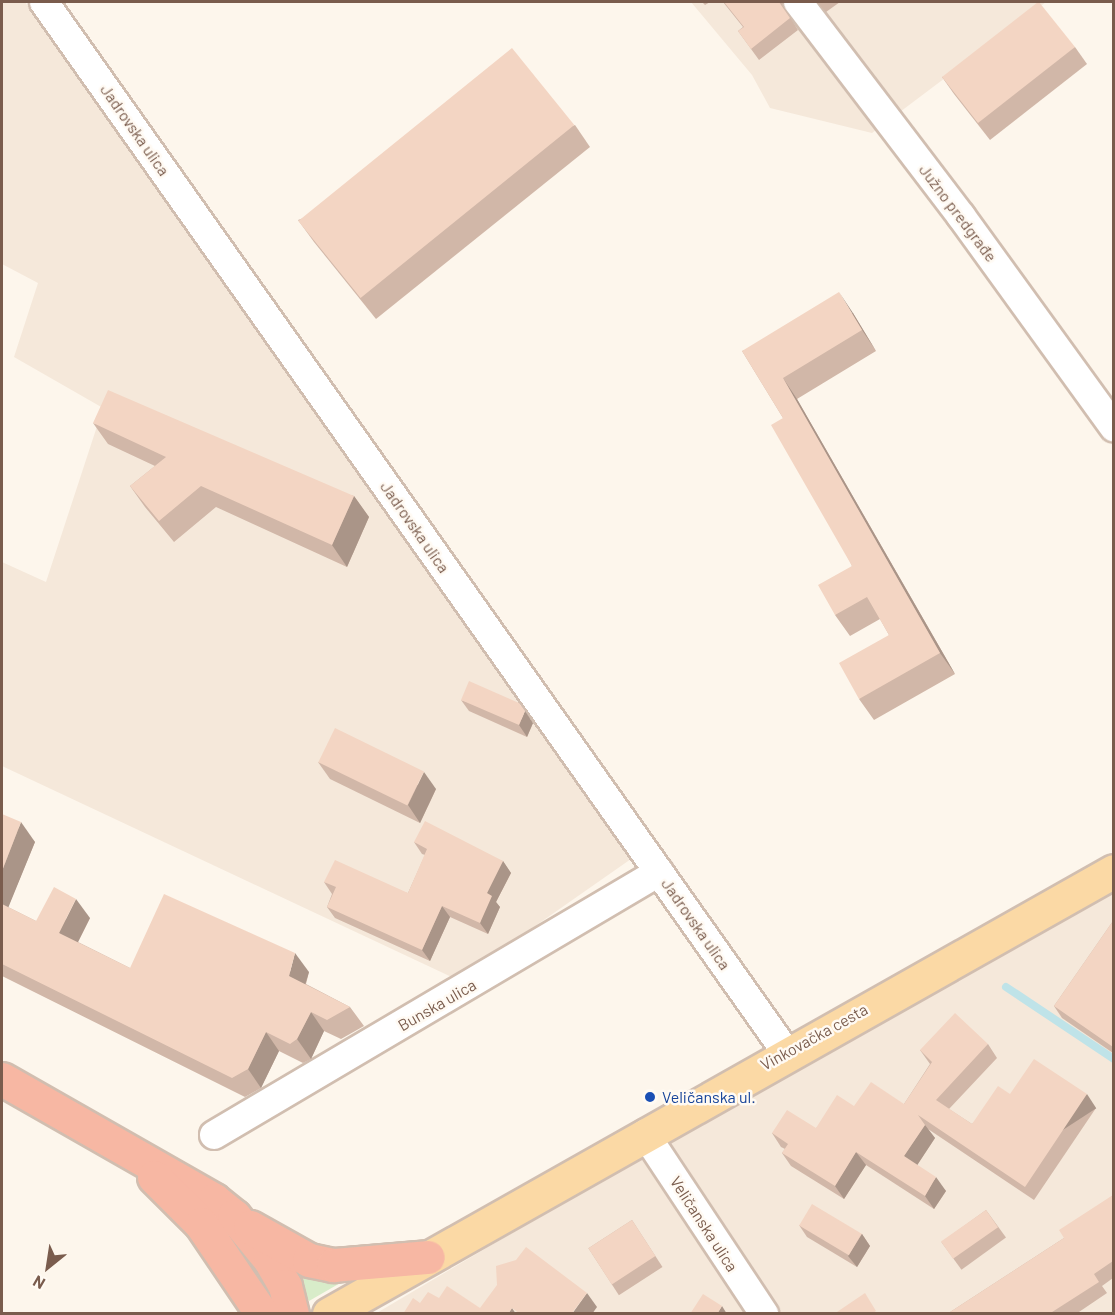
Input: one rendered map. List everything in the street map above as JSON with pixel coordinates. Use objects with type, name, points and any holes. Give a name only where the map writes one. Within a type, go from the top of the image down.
[{"type":"highway","points":[[2,1079],[126,1150],[182,1178],[234,1216],[309,1260],[333,1265],[428,1257]]},
{"type":"highway","points":[[126,1150],[201,1224],[262,1314]]},
{"type":"highway","points":[[234,1216],[270,1260],[285,1286],[292,1314]]},
{"type":"highway","points":[[235,1314],[239,1281]]},
{"type":"main road","name":"Vinkovačka cesta","points":[[329,1314],[786,1052],[1113,871]]},
{"type":"street","name":"Jadrovska ulica","points":[[44,2],[786,1052]]},
{"type":"street","name":"Južno predgrađe","points":[[798,2],[961,216],[1113,428]]},
{"type":"street","name":"Bunska ulica","points":[[214,1135],[659,872]]},
{"type":"street","name":"Veličanska ulica","points":[[645,1134],[764,1314]]},
{"type":"shaded area","points":[[2,2],[25,2],[641,852],[458,980],[2,766],[2,562],[46,582],[103,408],[14,357],[38,283],[2,264]]},
{"type":"shaded area","points":[[691,2],[1046,2],[872,133],[770,108],[752,75]]},
{"type":"shaded area","points":[[1113,888],[1113,1313],[375,1314],[603,1179]]},
{"type":"green space","points":[[284,1265],[338,1275],[342,1282],[309,1301]]},
{"type":"building","points":[[724,2],[779,2],[790,18],[751,49],[738,31],[744,27]]},
{"type":"building","points":[[1038,2],[1075,47],[978,123],[942,77]]},
{"type":"building","points":[[512,48],[574,125],[361,298],[298,221]]},
{"type":"building","points":[[839,292],[862,330],[783,378],[940,653],[859,699],[839,663],[889,635],[867,597],[835,615],[818,585],[852,566],[771,425],[783,418],[742,351]]},
{"type":"building","points":[[108,390],[354,496],[332,545],[201,486],[159,521],[130,486],[166,457],[93,423]]},
{"type":"building","points":[[469,681],[519,703],[525,711],[519,725],[461,700]]},
{"type":"building","points":[[335,728],[424,771],[407,806],[318,762]]},
{"type":"building","points":[[2,814],[21,822],[2,871]]},
{"type":"building","points":[[425,821],[503,861],[487,893],[492,896],[480,923],[442,906],[422,950],[327,907],[336,887],[324,882],[335,860],[408,893],[427,849],[414,842]]},
{"type":"building","points":[[54,887],[76,899],[59,933],[130,968],[164,894],[295,953],[289,976],[350,1007],[327,1020],[311,1012],[297,1039],[290,1044],[266,1032],[248,1069],[232,1078],[2,964],[2,904],[36,921]]},
{"type":"building","points":[[1113,921],[1113,1047],[1054,1006]]},
{"type":"building","points":[[955,1013],[988,1044],[936,1100],[972,1124],[998,1086],[1010,1094],[1034,1059],[1087,1094],[1025,1187],[918,1115],[925,1125],[904,1156],[936,1177],[925,1196],[856,1152],[835,1186],[782,1153],[788,1144],[772,1133],[787,1110],[816,1128],[837,1095],[854,1106],[871,1082],[904,1104],[932,1062],[920,1050]]},
{"type":"building","points":[[1113,1195],[1113,1261],[1094,1274],[1099,1282],[1049,1314],[947,1314],[1064,1238],[1059,1230]]},
{"type":"building","points":[[812,1204],[862,1234],[849,1255],[799,1225]]},
{"type":"building","points":[[986,1210],[998,1227],[953,1259],[941,1242]]},
{"type":"building","points":[[632,1220],[655,1256],[612,1284],[588,1248]]},
{"type":"building","points":[[526,1247],[587,1293],[572,1313],[520,1314],[512,1308],[508,1314],[403,1314],[413,1298],[420,1303],[428,1292],[439,1298],[447,1286],[480,1308],[497,1285],[496,1266],[516,1260]]},
{"type":"building","points":[[865,1293],[876,1311],[872,1314],[834,1314]]},
{"type":"building","points":[[703,1294],[722,1306],[717,1314],[690,1314]]},
{"type":"waterway","points":[[1006,987],[1114,1059]]},
{"type":"place","name":"Veličanska ul.","points":[[650,1097]]}]
